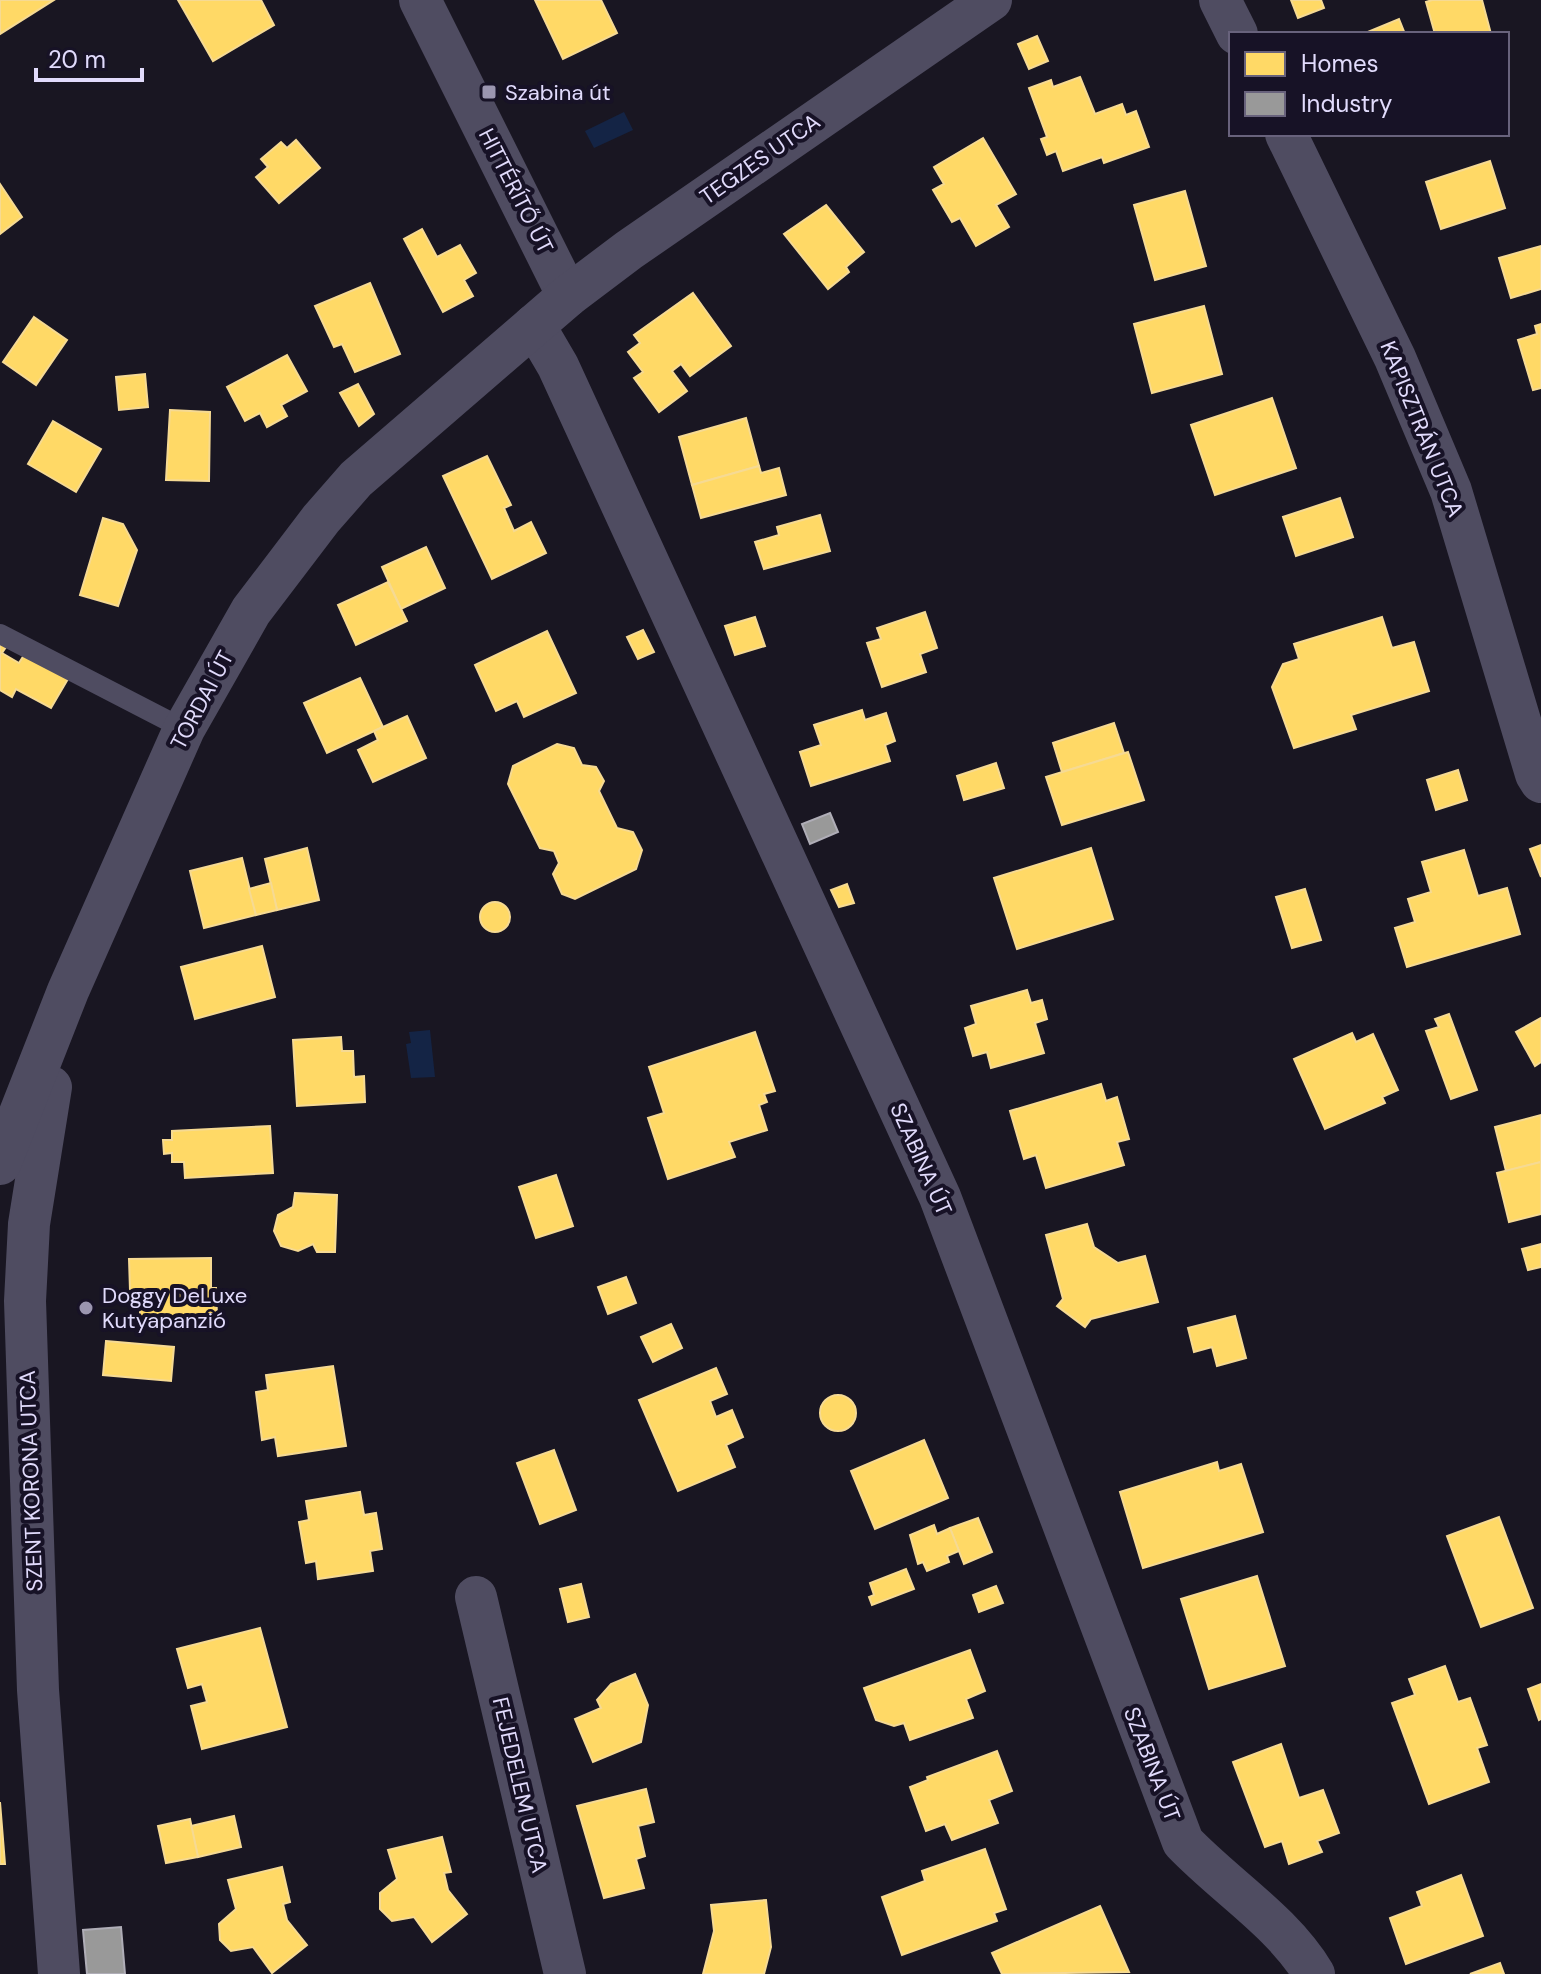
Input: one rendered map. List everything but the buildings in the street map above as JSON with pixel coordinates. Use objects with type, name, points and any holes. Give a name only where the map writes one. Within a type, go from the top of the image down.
[{"type":"street","name":"HITTÉRÍTŐ ÚT","points":[[420,0],[568,296]]},
{"type":"street","name":"TEGZES UTCA","points":[[534,325],[642,241],[991,0]]},
{"type":"street","points":[[1220,0],[1236,32]]},
{"type":"street","name":"KAPISZTRÁN UTCA","points":[[1287,136],[1395,358],[1451,491],[1536,774],[1541,782]]},
{"type":"street","name":"TORDAI ÚT","points":[[0,1164],[68,991],[184,729],[251,611],[321,519],[356,479],[534,325]]},
{"type":"street","name":"SZABINA ÚT","points":[[534,325],[558,366],[940,1197],[1183,1842],[1213,1873],[1279,1929],[1314,1974]]},
{"type":"street","name":"SZENT KORONA UTCA","points":[[59,1974],[38,1690],[25,1301],[29,1224],[39,1151],[68,991]]},
{"type":"street","name":"FEJEDELEM UTCA","points":[[476,1597],[565,1974]]},
{"type":"lane","points":[[0,634],[184,729]]},
{"type":"water","points":[[624,112],[633,130],[594,148],[585,131]]},
{"type":"water","points":[[430,1030],[435,1077],[411,1078],[406,1044],[411,1043],[409,1032]]},
{"type":"place","name":"Szabina út","points":[[489,92]]},
{"type":"place","name":"Doggy DeLuxe Kutyapanzió","points":[[86,1308]]}]
